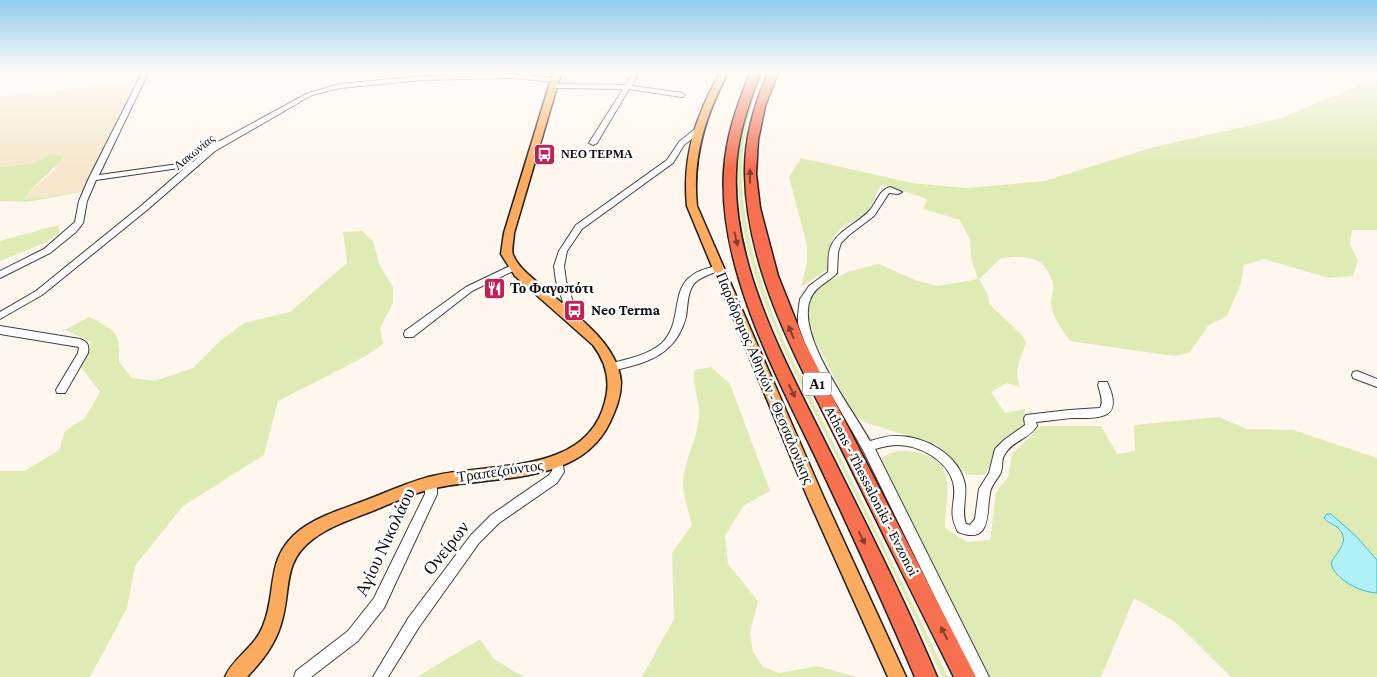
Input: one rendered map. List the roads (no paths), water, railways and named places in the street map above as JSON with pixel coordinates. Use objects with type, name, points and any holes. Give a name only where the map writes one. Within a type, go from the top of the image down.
[{"type":"highway","name":"Athens - Thessaloniki - Evzonoi","points":[[742,105],[738,115],[730,161],[729,197],[740,257],[752,299],[771,347],[926,677]]},
{"type":"highway","name":"Athens - Thessaloniki - Evzonoi","points":[[762,105],[757,117],[750,155],[751,197],[764,256],[776,296],[796,342],[964,677]]},
{"type":"main road","name":"Τραπεζούντος","points":[[234,677],[266,641],[274,621],[280,570],[286,555],[295,544],[313,530],[331,521],[431,482],[473,474],[539,468],[558,462],[584,444],[602,426],[615,385],[612,368],[597,342],[519,273],[507,254],[507,240],[548,105]]},
{"type":"main road","name":"Παράδρομος Αθηνών - Θεσσαλονίκης","points":[[708,105],[698,131],[691,175],[691,198],[695,213],[807,478],[896,677]]},
{"type":"street","points":[[0,275],[46,251],[79,223],[83,201],[129,105]]},
{"type":"street","name":"Λακωνίας","points":[[0,316],[38,293],[194,164],[226,140],[259,124],[289,105]]},
{"type":"street","points":[[593,142],[616,105]]},
{"type":"street","points":[[562,311],[568,302],[561,281],[559,266],[563,251],[579,226],[670,161],[683,140],[698,131]]},
{"type":"street","points":[[93,178],[194,164]]},
{"type":"street","points":[[898,192],[890,189],[886,191],[877,207],[862,222],[851,227],[838,242],[833,251],[832,272],[810,288],[805,298],[802,316],[806,335],[816,356],[868,446],[982,677]]},
{"type":"street","points":[[409,334],[469,289],[514,267]]},
{"type":"street","points":[[612,368],[649,356],[670,340],[675,332],[690,281],[703,271],[719,268]]},
{"type":"street","points":[[0,330],[80,343],[84,346],[83,353],[61,390]]},
{"type":"street","points":[[1357,374],[1377,383]]},
{"type":"street","points":[[868,446],[895,440],[904,441],[927,448],[938,454],[954,472],[959,483],[958,521],[962,528],[972,530],[977,528],[982,522],[984,489],[997,469],[997,457],[1001,449],[1023,435],[1031,426],[1030,418],[1103,412],[1107,407],[1103,385]]},
{"type":"street","name":"Ονείρων","points":[[380,677],[414,622],[475,539],[495,520],[553,479],[558,472],[558,462]]},
{"type":"street","name":"Αγίου Νικολάου","points":[[301,676],[353,636],[379,604],[431,494],[431,482]]},
{"type":"water","points":[[1327,514],[1331,514],[1357,537],[1377,560],[1377,593],[1356,588],[1343,580],[1333,569],[1331,563],[1342,545],[1343,536],[1337,527],[1324,518]]},
{"type":"place","name":"ΝΕΟ ΤΕΡΜΑ","points":[[545,154]]},
{"type":"place","name":"Το Φαγοπότι","points":[[494,288]]},
{"type":"place","name":"Neo Terma","points":[[575,310]]}]
